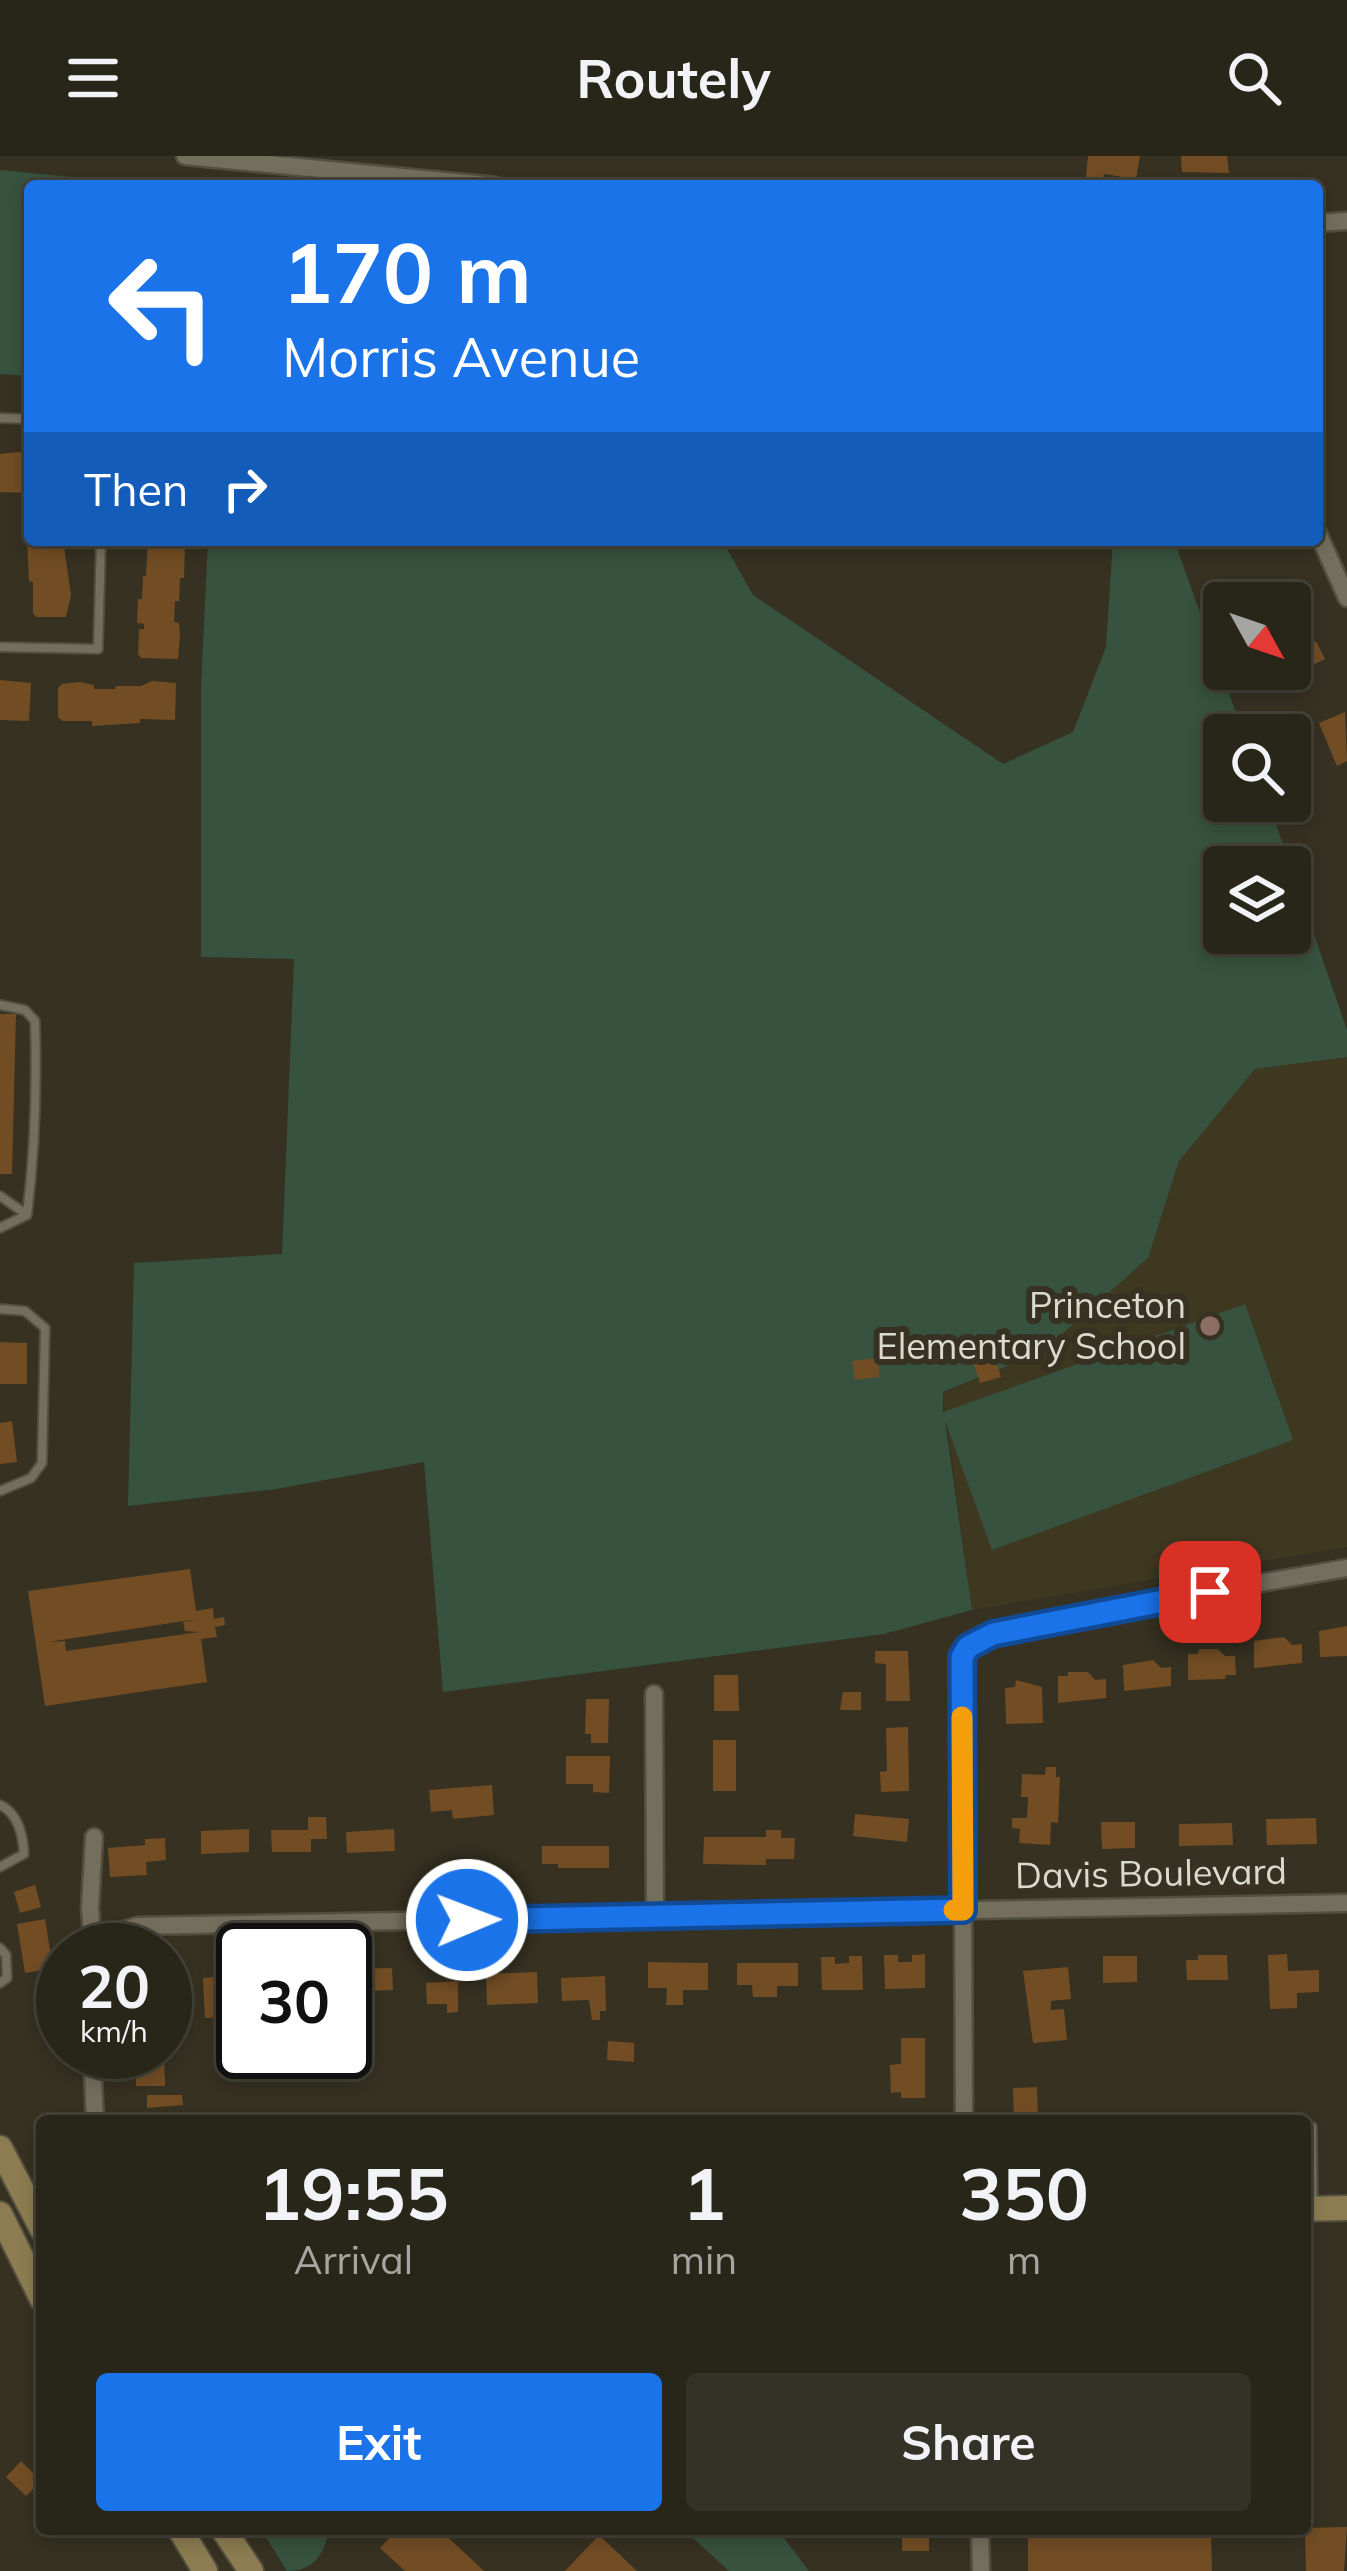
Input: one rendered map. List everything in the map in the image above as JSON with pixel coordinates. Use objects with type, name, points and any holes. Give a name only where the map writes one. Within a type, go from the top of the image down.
[{"type":"main road","points":[[0,2148],[36,2217]]},
{"type":"main road","points":[[1311,2209],[1347,2208]]},
{"type":"main road","points":[[0,2214],[33,2258]]},
{"type":"main road","points":[[184,2535],[206,2571]]},
{"type":"main road","points":[[227,2535],[250,2571]]},
{"type":"street","points":[[185,156],[434,180]]},
{"type":"street","points":[[1323,544],[1347,598]]},
{"type":"street","points":[[964,2115],[962,1657],[968,1647],[993,1634],[1088,1613],[1347,1568]]},
{"type":"street","points":[[654,1694],[655,1916]]},
{"type":"street","points":[[92,1923],[94,1837]]},
{"type":"street","name":"Davis Boulevard","points":[[192,1925],[1347,1903]]},
{"type":"street","points":[[93,2079],[95,2115]]},
{"type":"street","points":[[980,2535],[981,2571]]},
{"type":"lane","points":[[0,646],[98,649],[101,546]]},
{"type":"lane","points":[[0,1005],[25,1010],[35,1021],[35,1126],[28,1215]]},
{"type":"lane","points":[[0,1196],[28,1215]]},
{"type":"lane","points":[[0,1228],[28,1215]]},
{"type":"lane","points":[[0,1309],[25,1311],[45,1328],[46,1451],[31,1478],[0,1492]]},
{"type":"lane","points":[[0,1805],[10,1809],[23,1835],[25,1853],[0,1867]]},
{"type":"lane","points":[[0,1948],[6,1955],[7,1978],[0,1983]]},
{"type":"lane","points":[[1311,2154],[1312,2127]]},
{"type":"shaded area","name":"Princeton Elementary School","points":[[1347,1057],[1347,1547],[972,1610],[943,1393],[1042,1352],[1148,1258],[1179,1161],[1255,1068]]},
{"type":"green space","points":[[0,170],[102,180],[24,180],[24,376],[0,374]]},
{"type":"green space","points":[[208,546],[725,546],[753,595],[1003,764],[1073,732],[1106,647],[1113,546],[1176,546],[1203,621],[1203,690],[1228,690],[1236,714],[1203,714],[1203,822],[1275,822],[1284,846],[1203,846],[1203,954],[1311,954],[1311,926],[1347,1030],[1347,1057],[1255,1069],[1179,1161],[1148,1258],[1042,1352],[943,1392],[943,1412],[1245,1304],[1293,1440],[992,1550],[945,1421],[972,1610],[884,1634],[443,1692],[424,1462],[276,1489],[128,1506],[134,1263],[282,1254],[294,959],[201,957],[201,686]]},
{"type":"green space","points":[[265,2535],[327,2535],[317,2559],[305,2568],[287,2571]]},
{"type":"green space","points":[[690,2535],[782,2535],[809,2571],[729,2571]]},
{"type":"building","points":[[1088,156],[1140,156],[1136,179],[1104,174],[1103,179],[1086,177]]},
{"type":"building","points":[[1181,156],[1227,156],[1229,173],[1182,172]]},
{"type":"building","points":[[24,453],[24,493],[0,492],[0,454]]},
{"type":"building","points":[[27,546],[64,546],[71,595],[66,617],[36,617],[33,582],[29,581]]},
{"type":"building","points":[[148,546],[185,546],[184,578],[180,578],[179,601],[175,601],[178,659],[138,654],[139,629],[144,624],[137,623],[138,599],[142,599]]},
{"type":"building","points":[[1316,641],[1325,659],[1311,666],[1311,643]]},
{"type":"building","points":[[0,680],[31,683],[29,721],[0,720]]},
{"type":"building","points":[[152,681],[176,683],[175,720],[92,726],[92,721],[58,717],[62,684],[80,682],[94,689],[115,689]]},
{"type":"building","points":[[1345,712],[1347,761],[1337,766],[1319,723]]},
{"type":"building","points":[[0,1014],[16,1014],[12,1174],[0,1174]]},
{"type":"building","points":[[0,1342],[27,1343],[27,1384],[0,1384]]},
{"type":"building","points":[[877,1358],[880,1377],[855,1380],[852,1361]]},
{"type":"building","points":[[995,1358],[1001,1377],[980,1383],[974,1364]]},
{"type":"building","points":[[12,1421],[17,1462],[0,1464],[0,1423]]},
{"type":"building","points":[[190,1569],[196,1611],[213,1608],[214,1619],[224,1617],[225,1625],[215,1627],[217,1637],[201,1639],[207,1682],[45,1706],[28,1591]],"holes":[[[197,1619],[183,1622],[185,1631],[199,1632],[66,1651],[65,1641],[48,1642]]]},
{"type":"building","points":[[1347,1626],[1347,1656],[1320,1657],[1319,1631]]},
{"type":"building","points":[[1284,1637],[1292,1645],[1302,1644],[1302,1663],[1254,1668],[1254,1641]]},
{"type":"building","points":[[1199,1649],[1218,1649],[1225,1656],[1235,1656],[1236,1675],[1188,1680],[1188,1654],[1198,1654]]},
{"type":"building","points":[[875,1651],[908,1651],[910,1701],[886,1701],[886,1664],[875,1663]]},
{"type":"building","points":[[1153,1660],[1161,1668],[1171,1667],[1171,1686],[1124,1691],[1123,1665]]},
{"type":"building","points":[[1068,1672],[1088,1672],[1095,1680],[1106,1679],[1106,1698],[1058,1703],[1058,1676],[1068,1676]]},
{"type":"building","points":[[714,1675],[738,1675],[739,1711],[714,1711]]},
{"type":"building","points":[[1016,1680],[1042,1687],[1043,1723],[1006,1724],[1005,1688],[1015,1687]]},
{"type":"building","points":[[843,1692],[861,1692],[861,1710],[840,1710]]},
{"type":"building","points":[[586,1699],[609,1699],[608,1743],[591,1743],[591,1734],[585,1734]]},
{"type":"building","points":[[908,1727],[909,1791],[881,1792],[880,1772],[887,1771],[886,1728]]},
{"type":"building","points":[[713,1740],[736,1740],[736,1791],[713,1791]]},
{"type":"building","points":[[566,1756],[610,1756],[609,1793],[593,1792],[593,1784],[566,1784]]},
{"type":"building","points":[[1046,1767],[1056,1767],[1056,1777],[1060,1777],[1058,1823],[1051,1822],[1050,1845],[1019,1843],[1020,1829],[1012,1828],[1012,1818],[1027,1818],[1022,1774],[1045,1775]]},
{"type":"building","points":[[492,1785],[494,1815],[453,1819],[452,1810],[431,1812],[429,1790]]},
{"type":"building","points":[[855,1814],[909,1819],[907,1842],[853,1836]]},
{"type":"building","points":[[308,1817],[326,1817],[327,1839],[311,1839],[311,1852],[272,1852],[271,1830],[308,1830]]},
{"type":"building","points":[[1316,1818],[1317,1844],[1267,1845],[1266,1819]]},
{"type":"building","points":[[1101,1822],[1135,1822],[1135,1848],[1102,1849]]},
{"type":"building","points":[[1232,1823],[1233,1845],[1179,1846],[1179,1824]]},
{"type":"building","points":[[249,1829],[249,1852],[201,1854],[201,1831]]},
{"type":"building","points":[[394,1829],[395,1851],[347,1853],[346,1832]]},
{"type":"building","points":[[766,1830],[781,1830],[781,1838],[795,1838],[794,1859],[766,1859],[766,1865],[703,1864],[704,1837],[766,1837]]},
{"type":"building","points":[[165,1838],[166,1860],[146,1862],[147,1875],[110,1877],[108,1848]]},
{"type":"building","points":[[542,1846],[609,1846],[609,1868],[542,1864]]},
{"type":"building","points":[[35,1885],[41,1907],[20,1913],[14,1892]]},
{"type":"building","points":[[45,1919],[46,1923],[36,1923],[36,1971],[25,1973],[17,1924]]},
{"type":"building","points":[[925,1954],[925,1988],[885,1989],[884,1955],[912,1962],[912,1955]]},
{"type":"building","points":[[1287,1954],[1288,1971],[1319,1970],[1319,1992],[1297,1993],[1297,2008],[1270,2009],[1268,1955]]},
{"type":"building","points":[[1198,1955],[1227,1955],[1228,1980],[1187,1980],[1186,1960],[1198,1960]]},
{"type":"building","points":[[849,1956],[862,1956],[863,1990],[822,1990],[821,1957],[835,1957],[835,1964],[849,1963]]},
{"type":"building","points":[[1103,1956],[1137,1956],[1137,1982],[1103,1983]]},
{"type":"building","points":[[648,1962],[708,1963],[708,1990],[683,1990],[683,2005],[666,2005],[667,1988],[648,1988]]},
{"type":"building","points":[[737,1963],[798,1963],[798,1986],[777,1986],[777,1997],[753,1997],[752,1985],[737,1985]]},
{"type":"building","points":[[1068,1967],[1071,1999],[1051,2001],[1051,2010],[1064,2009],[1067,2040],[1033,2043],[1023,1971]]},
{"type":"building","points":[[372,1968],[392,1968],[393,1990],[372,1991]]},
{"type":"building","points":[[537,1972],[538,2003],[487,2005],[486,1974]]},
{"type":"building","points":[[605,1976],[606,2011],[600,2011],[600,2020],[592,2020],[589,2000],[562,2001],[561,1978]]},
{"type":"building","points":[[215,1977],[216,2017],[205,2018],[203,1978]]},
{"type":"building","points":[[458,1981],[458,2012],[447,2013],[447,2004],[427,2004],[426,1983]]},
{"type":"building","points":[[901,2038],[925,2038],[925,2098],[891,2093],[890,2065],[901,2064]]},
{"type":"building","points":[[608,2041],[634,2043],[634,2062],[607,2060]]},
{"type":"building","points":[[136,2079],[165,2079],[165,2086],[136,2086]]},
{"type":"building","points":[[1037,2087],[1038,2115],[1014,2115],[1013,2088]]},
{"type":"building","points":[[147,2095],[182,2095],[183,2105],[147,2108]]},
{"type":"building","points":[[21,2461],[36,2476],[36,2486],[26,2496],[6,2477]]},
{"type":"building","points":[[1347,2527],[1344,2571],[1306,2571],[1305,2535],[1311,2535],[1311,2528]]},
{"type":"building","points":[[392,2535],[445,2535],[484,2571],[405,2571],[380,2548]]},
{"type":"building","points":[[599,2535],[637,2571],[565,2571]]},
{"type":"building","points":[[902,2535],[929,2535],[929,2551],[902,2551]]},
{"type":"building","points":[[1028,2535],[1211,2535],[1212,2571],[1028,2571]]},
{"type":"slow traffic","points":[[954,1910],[963,1910],[962,1717]]},
{"type":"place","name":"Princeton Elementary School","points":[[1210,1326]]},
{"type":"route","points":[[467,1920],[963,1910],[962,1657],[968,1647],[993,1634],[1210,1592]]}]
